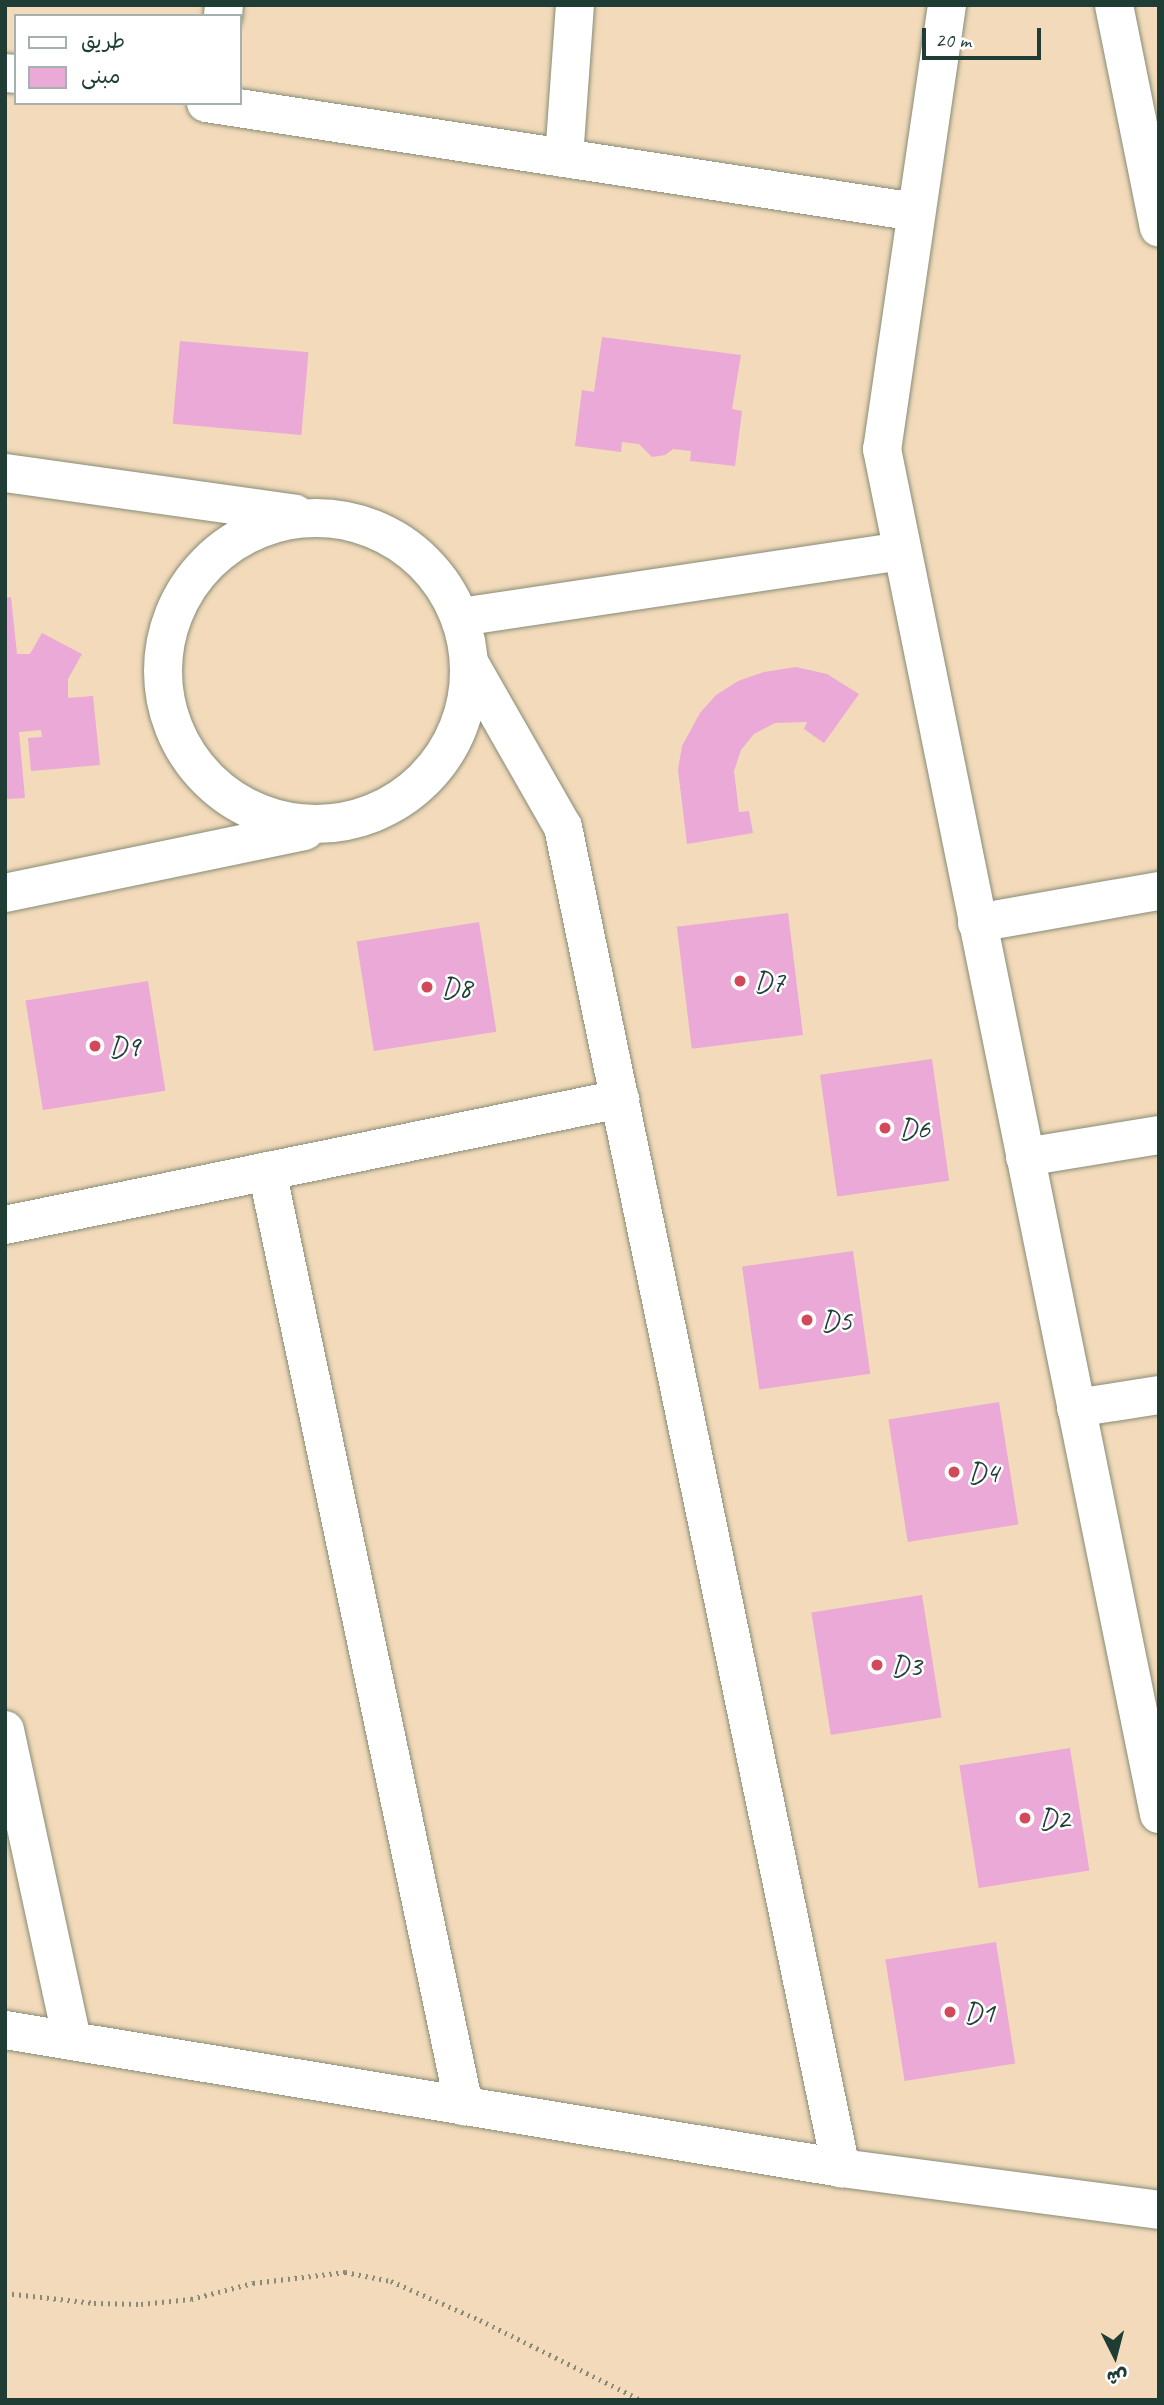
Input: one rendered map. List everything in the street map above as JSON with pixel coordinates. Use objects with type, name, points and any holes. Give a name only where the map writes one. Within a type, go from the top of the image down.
[{"type":"street","points":[[564,158],[575,5]]},
{"type":"street","points":[[947,5],[882,449],[900,551],[1076,1408],[1143,1660],[1159,1814]]},
{"type":"street","points":[[1114,5],[1159,228]]},
{"type":"street","points":[[220,105],[916,212]]},
{"type":"street","points":[[5,473],[356,522],[401,542],[438,575],[461,617],[471,666],[563,827],[841,2168]]},
{"type":"street","points":[[356,522],[307,517],[259,528],[217,553],[183,593],[164,643],[163,695],[180,744],[212,786],[257,814],[308,825],[360,819]]},
{"type":"street","points":[[461,617],[900,551]]},
{"type":"street","points":[[5,893],[360,819],[407,796],[444,758],[465,714],[471,666]]},
{"type":"street","points":[[977,923],[1159,891]]},
{"type":"street","points":[[5,1225],[620,1099]]},
{"type":"street","points":[[1025,1157],[1159,1135]]},
{"type":"street","points":[[267,1171],[464,2106]]},
{"type":"street","points":[[1076,1408],[1159,1395]]},
{"type":"street","points":[[5,1730],[72,2041]]},
{"type":"street","points":[[5,2030],[841,2168],[1159,2210]]},
{"type":"path","points":[[5,2293],[94,2304],[141,2304],[191,2298],[253,2283],[345,2272],[391,2281],[480,2320],[641,2400]]},
{"type":"building","points":[[602,337],[741,355],[732,409],[742,411],[735,466],[690,461],[691,451],[673,449],[665,455],[652,457],[639,444],[622,442],[621,452],[575,446],[582,390],[594,392]]},
{"type":"building","points":[[180,341],[309,352],[301,435],[173,424]]},
{"type":"building","points":[[11,597],[17,654],[30,654],[42,633],[82,654],[68,679],[68,698],[93,696],[100,765],[31,771],[28,738],[42,737],[41,730],[19,732],[25,798],[5,799],[5,598]]},
{"type":"building","points":[[796,667],[827,674],[859,694],[824,743],[804,729],[807,722],[775,723],[754,734],[741,750],[734,771],[739,812],[749,811],[753,833],[687,844],[678,770],[682,746],[700,713],[716,695],[738,681],[764,672]]},
{"type":"building","name":"D7","points":[[788,913],[803,1035],[692,1049],[677,927]]},
{"type":"building","name":"D8","points":[[479,922],[496,1032],[374,1051],[357,941]]},
{"type":"building","name":"D9","points":[[148,981],[165,1091],[43,1110],[26,1000]]},
{"type":"building","name":"D6","points":[[932,1059],[949,1181],[837,1197],[820,1075]]},
{"type":"building","name":"D5","points":[[853,1251],[870,1374],[759,1389],[742,1267]]},
{"type":"building","name":"D4","points":[[999,1402],[1018,1524],[908,1542],[888,1420]]},
{"type":"building","name":"D3","points":[[922,1595],[941,1717],[831,1735],[811,1613]]},
{"type":"building","name":"D2","points":[[1070,1748],[1089,1870],[979,1888],[959,1766]]},
{"type":"building","name":"D1","points":[[996,1942],[1015,2063],[905,2081],[885,1960]]},
{"type":"place","name":"D7","points":[[740,981]]},
{"type":"place","name":"D8","points":[[427,987]]},
{"type":"place","name":"D9","points":[[95,1046]]},
{"type":"place","name":"D6","points":[[885,1128]]},
{"type":"place","name":"D5","points":[[807,1320]]},
{"type":"place","name":"D4","points":[[954,1472]]},
{"type":"place","name":"D3","points":[[877,1665]]},
{"type":"place","name":"D2","points":[[1025,1818]]},
{"type":"place","name":"D1","points":[[950,2012]]}]
